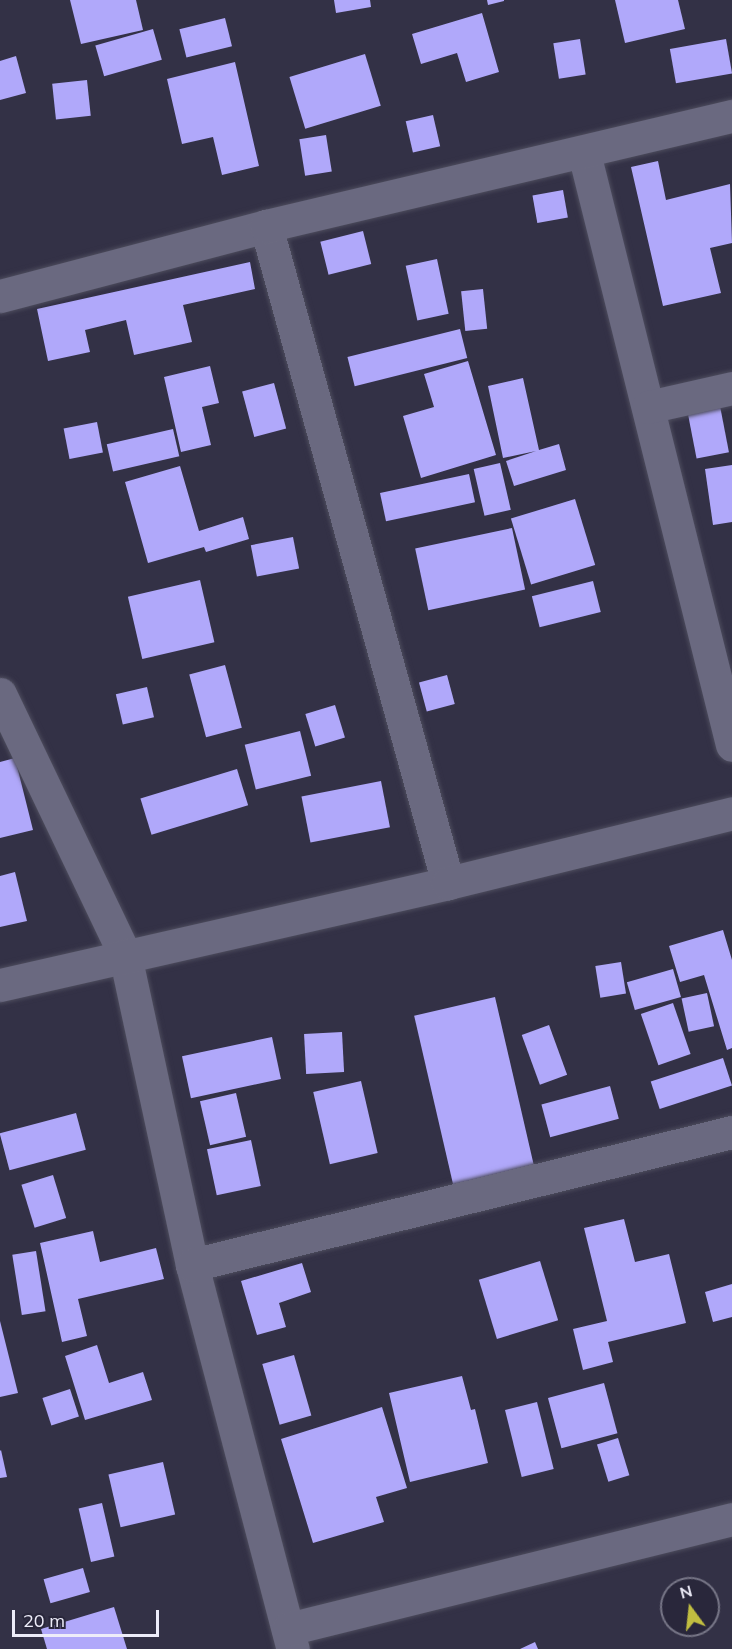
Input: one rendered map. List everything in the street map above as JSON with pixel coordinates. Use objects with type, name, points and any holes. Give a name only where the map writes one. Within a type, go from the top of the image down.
[{"type":"street","points":[[0,296],[266,226],[584,153],[732,116]]},
{"type":"street","points":[[584,153],[732,745]]},
{"type":"street","points":[[266,226],[448,883]]},
{"type":"street","points":[[648,407],[732,388]]},
{"type":"street","points":[[0,694],[125,955],[192,1265],[290,1639],[732,1519]]},
{"type":"street","points":[[0,985],[448,883],[732,813]]},
{"type":"street","points":[[192,1265],[732,1132]]},
{"type":"building","points":[[70,0],[136,0],[143,30],[81,44]]},
{"type":"building","points":[[334,0],[370,0],[371,7],[336,13]]},
{"type":"building","points":[[487,0],[504,0],[504,1],[488,5]]},
{"type":"building","points":[[615,0],[678,0],[685,29],[625,43]]},
{"type":"building","points":[[482,13],[499,72],[466,82],[457,53],[421,64],[412,34]]},
{"type":"building","points":[[225,18],[232,46],[186,58],[179,29]]},
{"type":"building","points":[[153,29],[162,60],[104,76],[95,46]]},
{"type":"building","points":[[580,39],[586,75],[559,79],[553,43]]},
{"type":"building","points":[[726,39],[732,73],[676,83],[670,49]]},
{"type":"building","points":[[365,54],[381,106],[305,129],[289,77]]},
{"type":"building","points":[[16,56],[26,93],[0,100],[0,61]]},
{"type":"building","points":[[235,62],[259,166],[222,175],[213,137],[182,144],[167,79]]},
{"type":"building","points":[[87,80],[91,116],[56,119],[52,84]]},
{"type":"building","points":[[433,115],[440,146],[413,152],[406,121]]},
{"type":"building","points":[[326,135],[332,172],[305,176],[299,139]]},
{"type":"building","points":[[658,161],[666,200],[730,184],[732,243],[710,248],[721,293],[663,306],[631,167]]},
{"type":"building","points":[[563,190],[568,218],[537,223],[532,195]]},
{"type":"building","points":[[363,231],[371,264],[329,275],[320,242]]},
{"type":"building","points":[[437,259],[449,314],[417,320],[406,266]]},
{"type":"building","points":[[250,262],[255,289],[183,305],[192,342],[134,355],[126,320],[85,330],[90,352],[48,361],[37,309]]},
{"type":"building","points":[[483,289],[487,329],[465,331],[461,291]]},
{"type":"building","points":[[460,329],[467,358],[355,386],[347,357]]},
{"type":"building","points":[[468,361],[496,455],[421,478],[403,416],[434,407],[424,374]]},
{"type":"building","points":[[210,366],[219,403],[202,407],[211,445],[181,452],[164,377]]},
{"type":"building","points":[[523,378],[539,450],[559,444],[566,470],[514,486],[506,461],[536,451],[503,458],[488,386]]},
{"type":"building","points":[[274,383],[286,428],[254,437],[242,392]]},
{"type":"building","points":[[720,406],[729,452],[697,458],[688,412]]},
{"type":"building","points":[[97,422],[103,452],[70,459],[64,428]]},
{"type":"building","points":[[173,429],[179,456],[113,472],[107,444]]},
{"type":"building","points":[[500,463],[511,510],[484,516],[474,469]]},
{"type":"building","points":[[732,465],[732,522],[713,525],[705,469]]},
{"type":"building","points":[[180,466],[199,531],[243,517],[249,539],[206,552],[204,547],[148,563],[125,482]]},
{"type":"building","points":[[469,474],[475,502],[386,521],[380,493]]},
{"type":"building","points":[[575,499],[595,565],[531,585],[511,519]]},
{"type":"building","points":[[512,528],[525,590],[428,610],[415,549]]},
{"type":"building","points":[[293,537],[299,568],[257,577],[251,545]]},
{"type":"building","points":[[200,580],[214,642],[142,659],[128,597]]},
{"type":"building","points":[[593,581],[601,612],[540,627],[532,596]]},
{"type":"building","points":[[225,665],[242,728],[206,737],[189,675]]},
{"type":"building","points":[[447,675],[455,704],[427,711],[419,683]]},
{"type":"building","points":[[147,687],[154,717],[123,724],[116,694]]},
{"type":"building","points":[[335,705],[345,738],[315,747],[305,714]]},
{"type":"building","points":[[300,731],[311,776],[256,789],[245,745]]},
{"type":"building","points":[[15,758],[33,830],[0,838],[0,762]]},
{"type":"building","points":[[237,769],[248,805],[152,835],[140,799]]},
{"type":"building","points":[[381,781],[390,827],[310,843],[301,796]]},
{"type":"building","points":[[15,872],[27,921],[0,927],[0,876]]},
{"type":"building","points":[[723,930],[732,960],[732,1048],[727,1050],[704,975],[680,982],[669,946]]},
{"type":"building","points":[[621,962],[626,994],[600,998],[595,966]]},
{"type":"building","points":[[673,969],[681,997],[635,1010],[627,982]]},
{"type":"building","points":[[707,993],[714,1026],[689,1032],[682,998]]},
{"type":"building","points":[[495,997],[535,1171],[454,1190],[414,1016]]},
{"type":"building","points":[[673,1003],[691,1054],[658,1065],[641,1014]]},
{"type":"building","points":[[549,1025],[567,1075],[540,1085],[522,1035]]},
{"type":"building","points":[[342,1032],[344,1072],[306,1074],[304,1034]]},
{"type":"building","points":[[272,1037],[281,1079],[191,1098],[182,1056]]},
{"type":"building","points":[[723,1058],[732,1086],[660,1109],[651,1081]]},
{"type":"building","points":[[361,1081],[378,1153],[330,1164],[313,1092]]},
{"type":"building","points":[[610,1086],[619,1119],[550,1137],[541,1104]]},
{"type":"building","points":[[236,1093],[246,1137],[210,1145],[200,1101]]},
{"type":"building","points":[[76,1113],[86,1150],[10,1170],[0,1133]]},
{"type":"building","points":[[251,1140],[261,1186],[217,1195],[207,1149]]},
{"type":"building","points":[[53,1175],[66,1218],[35,1228],[21,1185]]},
{"type":"building","points":[[624,1219],[635,1262],[669,1254],[686,1323],[608,1342],[613,1362],[583,1370],[573,1329],[607,1321],[584,1228]]},
{"type":"building","points":[[93,1231],[100,1262],[156,1248],[164,1279],[78,1299],[87,1336],[62,1342],[40,1243]]},
{"type":"building","points":[[36,1251],[46,1311],[22,1315],[12,1255]]},
{"type":"building","points":[[540,1261],[558,1320],[497,1339],[479,1280]]},
{"type":"building","points":[[302,1263],[311,1292],[279,1303],[286,1327],[257,1335],[241,1281]]},
{"type":"building","points":[[732,1284],[732,1317],[713,1322],[705,1292]]},
{"type":"building","points":[[0,1321],[18,1393],[0,1397]]},
{"type":"building","points":[[97,1345],[109,1383],[143,1372],[152,1400],[85,1420],[65,1356]]},
{"type":"building","points":[[294,1355],[311,1416],[280,1425],[262,1364]]},
{"type":"building","points":[[462,1376],[471,1410],[475,1409],[488,1463],[410,1482],[389,1393]]},
{"type":"building","points":[[604,1383],[617,1433],[561,1448],[548,1398]]},
{"type":"building","points":[[70,1389],[79,1417],[51,1426],[42,1398]]},
{"type":"building","points":[[537,1402],[554,1469],[522,1477],[505,1410]]},
{"type":"building","points":[[382,1407],[407,1488],[376,1497],[384,1522],[313,1543],[281,1439]]},
{"type":"building","points":[[618,1438],[629,1475],[608,1482],[597,1444]]},
{"type":"building","points":[[0,1451],[7,1477],[0,1478]]},
{"type":"building","points":[[163,1462],[175,1515],[121,1527],[108,1475]]},
{"type":"building","points":[[102,1503],[114,1557],[91,1562],[79,1508]]},
{"type":"building","points":[[83,1568],[90,1592],[50,1603],[44,1579]]},
{"type":"building","points":[[114,1607],[127,1649],[47,1649],[41,1629]]},
{"type":"building","points":[[535,1642],[538,1649],[520,1649]]}]
